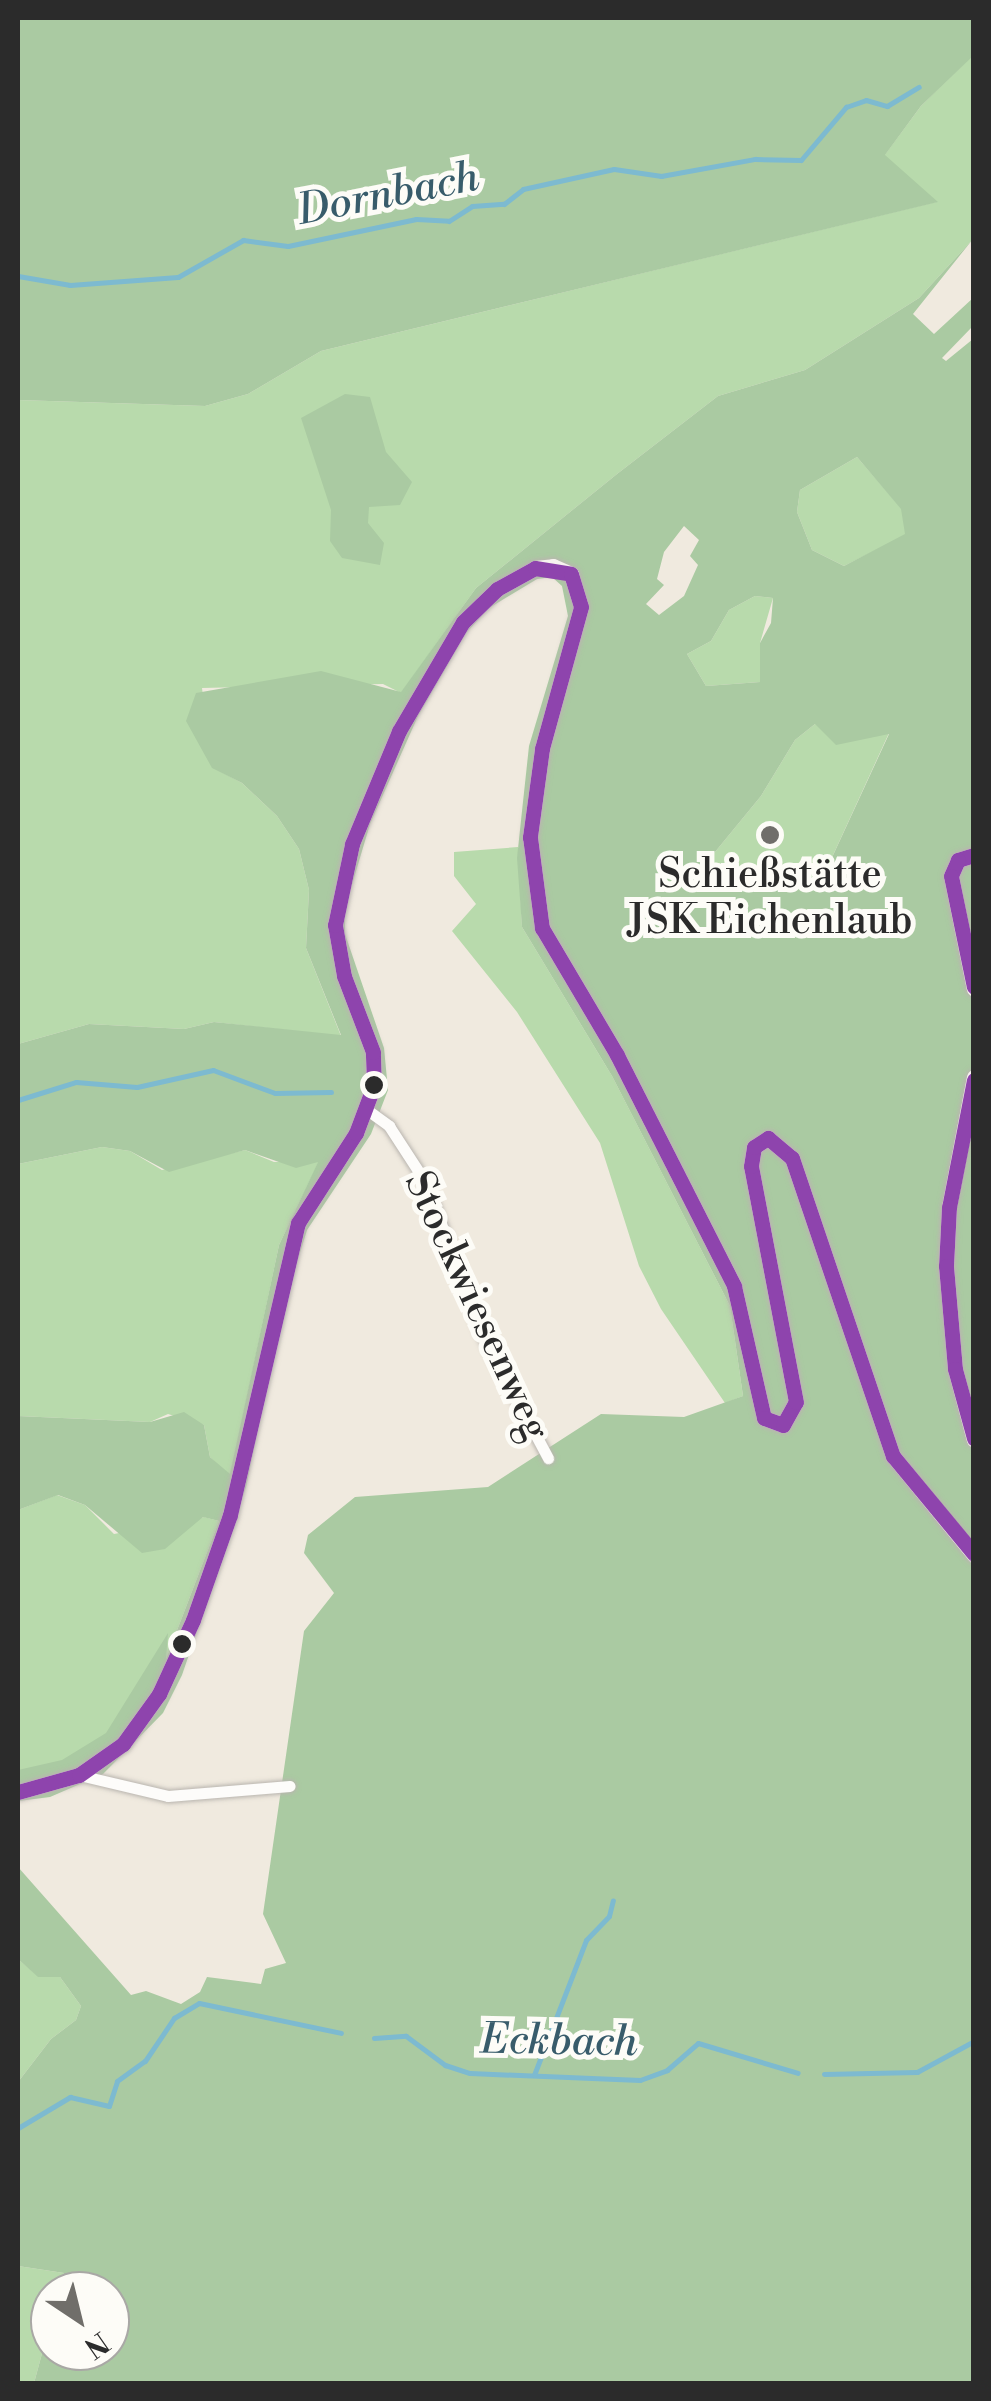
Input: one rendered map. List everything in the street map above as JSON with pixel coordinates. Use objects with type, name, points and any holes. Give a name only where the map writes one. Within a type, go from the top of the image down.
[{"type":"main road","points":[[18,1792],[79,1775],[134,1732],[188,1631],[230,1516],[298,1222],[366,1109],[373,1052],[339,961],[334,925],[347,860],[400,731],[463,622],[496,589],[544,566],[571,574],[581,607],[542,749],[530,837],[542,928],[618,1055],[734,1286],[764,1418],[783,1424],[796,1402],[751,1166],[754,1146],[768,1138],[792,1158],[893,1456],[974,1556]]},
{"type":"main road","points":[[974,855],[958,860],[951,876],[974,990]]},
{"type":"main road","points":[[974,1077],[949,1207],[946,1266],[955,1368],[974,1440]]},
{"type":"street","name":"Stockwiesenweg","points":[[366,1109],[389,1126],[426,1183],[481,1332],[548,1458]]},
{"type":"street","points":[[79,1775],[168,1796],[290,1786]]},
{"type":"green space","points":[[18,18],[973,18],[974,55],[921,106],[885,155],[938,202],[321,351],[248,394],[205,406],[18,400]]},
{"type":"green space","points":[[973,55],[973,239],[919,298],[805,370],[718,396],[476,588],[401,693],[383,684],[202,688],[212,767],[242,783],[277,816],[299,849],[309,890],[306,948],[341,1036],[214,1022],[184,1029],[89,1024],[18,1044],[18,400],[205,406],[248,394],[321,351],[936,202],[884,156],[921,106]]},
{"type":"green space","points":[[973,239],[913,314],[934,334],[973,298],[973,326],[942,358],[946,361],[973,339],[973,2383],[34,2383],[37,2371],[130,2371],[130,2271],[51,2271],[18,2266],[18,2082],[51,2039],[76,2020],[81,2006],[60,1977],[38,1977],[18,1959],[18,1867],[131,1995],[146,1991],[181,2004],[200,1992],[207,1977],[261,1984],[265,1969],[286,1963],[263,1914],[304,1631],[334,1593],[304,1553],[308,1535],[355,1497],[488,1487],[601,1414],[684,1417],[743,1396],[730,1306],[612,1076],[522,927],[517,858],[529,746],[568,616],[562,586],[552,577],[537,579],[489,608],[466,633],[418,716],[370,824],[345,908],[345,934],[384,1048],[388,1090],[371,1134],[307,1230],[284,1304],[246,1487],[182,1675],[163,1713],[103,1774],[50,1797],[18,1801],[18,1770],[62,1760],[106,1733],[168,1633],[166,1659],[219,1521],[203,1517],[165,1549],[142,1553],[85,1505],[58,1495],[18,1510],[18,1416],[150,1422],[184,1412],[204,1425],[210,1457],[230,1474],[279,1245],[318,1162],[296,1168],[245,1150],[169,1172],[130,1151],[102,1147],[18,1164],[18,1044],[89,1024],[184,1029],[214,1022],[341,1035],[306,948],[309,890],[299,849],[277,816],[242,783],[212,768],[186,721],[196,693],[321,671],[401,692],[476,588],[617,474],[718,396],[805,370],[919,298]],"holes":[[[857,457],[901,509],[905,534],[844,566],[812,550],[797,512],[800,490]],[[684,526],[699,540],[690,556],[698,565],[684,596],[659,615],[646,604],[664,585],[657,579],[664,552]],[[755,596],[773,598],[771,623],[760,643],[760,682],[706,686],[687,654],[711,641],[729,610]],[[815,724],[836,745],[889,734],[823,877],[734,887],[706,863],[761,796],[795,740]]]},
{"type":"green space","points":[[345,394],[370,397],[386,452],[412,482],[400,505],[369,507],[368,523],[384,543],[380,565],[342,558],[330,541],[331,510],[301,418]]},
{"type":"green space","points":[[857,457],[902,509],[906,535],[844,566],[812,550],[797,512],[800,490]]},
{"type":"green space","points":[[755,596],[773,598],[760,643],[760,682],[706,686],[687,654],[711,641],[729,610]]},
{"type":"green space","points":[[815,724],[889,733],[823,877],[734,888],[706,863],[761,796],[795,740]]},
{"type":"green space","points":[[518,847],[522,927],[612,1076],[730,1306],[743,1396],[725,1403],[661,1309],[639,1266],[600,1143],[517,1012],[452,931],[476,904],[454,876],[454,852]]},
{"type":"green space","points":[[102,1147],[130,1151],[162,1170],[245,1150],[274,1162],[319,1161],[279,1245],[230,1477],[210,1457],[204,1425],[168,1414],[150,1422],[18,1416],[18,1164]]},
{"type":"green space","points":[[57,1495],[85,1505],[114,1534],[204,1517],[219,1521],[166,1659],[122,1733],[18,1785],[18,1510]]},
{"type":"green space","points":[[18,1959],[38,1976],[60,1977],[81,2006],[76,2020],[51,2039],[18,2082]]},
{"type":"green space","points":[[18,2266],[51,2271],[30,2271],[30,2371],[37,2371],[34,2383],[18,2383]]},
{"type":"waterway","name":"Dornbach","points":[[18,276],[70,285],[178,277],[243,240],[288,246],[416,219],[449,221],[472,206],[504,204],[523,189],[614,169],[661,176],[755,159],[801,160],[846,107],[866,100],[887,106],[919,87]]},
{"type":"waterway","points":[[18,1100],[76,1082],[137,1087],[213,1070],[275,1093],[331,1092]]},
{"type":"waterway","points":[[534,2075],[586,1940],[609,1916],[613,1900]]},
{"type":"waterway","name":"Eckbach","points":[[18,2128],[70,2097],[109,2106],[117,2081],[145,2061],[174,2018],[199,2003],[341,2033]]},
{"type":"waterway","name":"Eckbach","points":[[374,2038],[406,2036],[445,2065],[470,2073],[640,2080],[667,2070],[698,2043],[798,2073]]},
{"type":"waterway","name":"Eckbach","points":[[824,2074],[917,2072],[974,2041]]},
{"type":"transit line","points":[[18,1792],[79,1775],[123,1744],[159,1694],[193,1620],[230,1515],[298,1223],[356,1133],[374,1085],[373,1052],[344,976],[335,925],[352,844],[399,731],[463,622],[497,589],[535,568],[571,574],[581,607],[542,749],[530,837],[542,928],[617,1055],[734,1286],[764,1418],[783,1425],[796,1402],[751,1166],[754,1147],[768,1138],[792,1158],[893,1456],[974,1554]]},
{"type":"transit line","points":[[974,855],[958,860],[951,876],[974,987]]},
{"type":"transit line","points":[[974,1080],[949,1207],[946,1266],[955,1369],[974,1438]]},
{"type":"place","name":"Schießstätte JSK Eichenlaub","points":[[770,835]]}]
